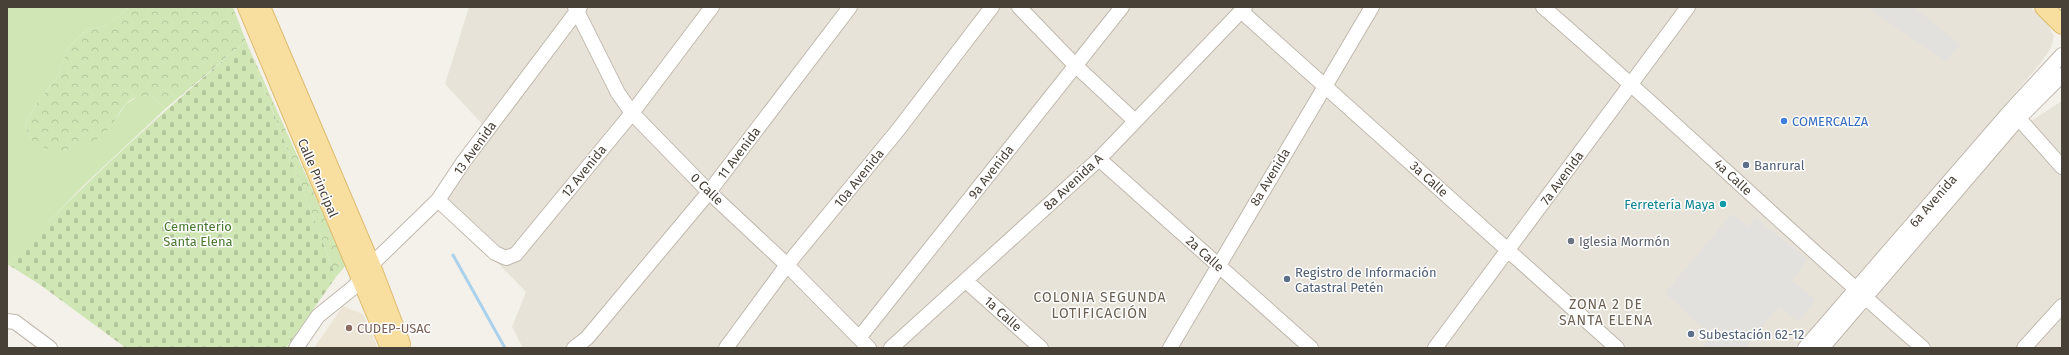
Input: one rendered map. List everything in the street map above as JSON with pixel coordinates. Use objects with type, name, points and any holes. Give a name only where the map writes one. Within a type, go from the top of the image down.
[{"type":"main road","name":"Calle Principal","points":[[247,7],[366,272],[402,348]]},
{"type":"main road","name":"Calle Principal","points":[[260,7],[366,272],[390,348]]},
{"type":"main road","points":[[2044,7],[2062,25]]},
{"type":"street","name":"12 Avenida","points":[[438,200],[495,253],[506,258],[516,254],[632,113],[712,7]]},
{"type":"street","name":"11 Avenida","points":[[574,348],[587,338],[709,192],[850,7]]},
{"type":"street","name":"10a Avenida","points":[[726,348],[787,265],[898,130],[992,7]]},
{"type":"street","points":[[1019,7],[1076,66],[1134,120]]},
{"type":"street","name":"9a Avenida","points":[[859,338],[1122,7]]},
{"type":"street","name":"8a Avenida","points":[[1170,348],[1372,7]]},
{"type":"street","name":"4a Calle","points":[[1543,7],[1632,84],[1860,294],[1923,348]]},
{"type":"street","name":"7a Avenida","points":[[1435,348],[1688,7]]},
{"type":"street","name":"13 Avenida","points":[[296,348],[318,316],[354,287],[366,272],[438,200],[577,8]]},
{"type":"street","name":"0 Calle","points":[[577,8],[618,93],[632,113],[709,192],[787,265],[870,348]]},
{"type":"street","name":"3a Calle","points":[[1243,9],[1325,86],[1617,348]]},
{"type":"street","name":"8a Avenida A","points":[[891,348],[1099,159],[1134,120],[1243,9]]},
{"type":"street","name":"6a Avenida","points":[[1805,348],[1860,294],[2015,114],[2062,55]]},
{"type":"street","name":"6a Avenida","points":[[2015,114],[2062,74]]},
{"type":"street","points":[[2015,114],[2062,167]]},
{"type":"street","name":"2a Calle","points":[[1099,159],[1311,348]]},
{"type":"street","name":"1a Calle","points":[[966,281],[1041,348]]},
{"type":"street","name":"6a Avenida","points":[[1822,348],[1860,294]]},
{"type":"street","points":[[2024,348],[2062,306]]},
{"type":"street","points":[[7,321],[15,322],[50,348]]},
{"type":"shaded area","points":[[469,7],[2030,7],[2047,23],[2054,36],[2051,48],[2040,64],[1795,348],[523,348],[512,327],[526,292],[432,196],[483,125],[445,84]]},
{"type":"shaded area","points":[[1867,7],[1914,7],[1960,45],[1946,62]]},
{"type":"shaded area","points":[[2062,101],[2062,348],[1828,348],[2015,131]]},
{"type":"shaded area","points":[[1733,214],[1748,227],[1755,218],[1808,259],[1792,281],[1816,300],[1798,322],[1779,306],[1745,348],[1701,348],[1712,336],[1665,293],[1727,219]]},
{"type":"shaded area","name":"CUDEP-USAC","points":[[343,306],[363,314],[378,348],[314,348]]},
{"type":"green space","points":[[7,7],[129,7],[107,25],[85,31],[68,48],[58,76],[36,104],[25,125],[30,138],[44,147],[66,150],[108,130],[126,104],[140,95],[151,96],[165,109],[82,187],[7,264]]},
{"type":"green space","points":[[129,7],[233,7],[246,41],[165,109],[151,96],[138,97],[132,99],[126,104],[109,129],[92,142],[71,149],[60,150],[49,149],[39,145],[31,139],[25,125],[36,104],[58,76],[68,48],[85,31],[107,25]]},
{"type":"green space","points":[[246,41],[346,265],[336,277]]},
{"type":"green space","name":"Cementerio Santa Elena","points":[[246,41],[336,277],[286,348],[126,348],[39,284],[7,264],[94,177],[183,95]]},
{"type":"waterway","points":[[453,255],[505,348]]},
{"type":"place","name":"COMERCALZA","points":[[1784,121]]},
{"type":"place","name":"Banrural","points":[[1746,165]]},
{"type":"place","name":"Ferretería Maya","points":[[1723,204]]},
{"type":"place","name":"Iglesia Mormón","points":[[1571,241]]},
{"type":"place","name":"Registro de Información Catastral Petén","points":[[1287,279]]},
{"type":"place","name":"CUDEP-USAC","points":[[349,328]]},
{"type":"place","name":"Subestación 62-12","points":[[1691,334]]},
{"type":"district","name":"COLONIA SEGUNDA LOTIFICACIÓN","points":[[1100,306]]},
{"type":"district","name":"ZONA 2 DE SANTA ELENA","points":[[1606,312]]}]
